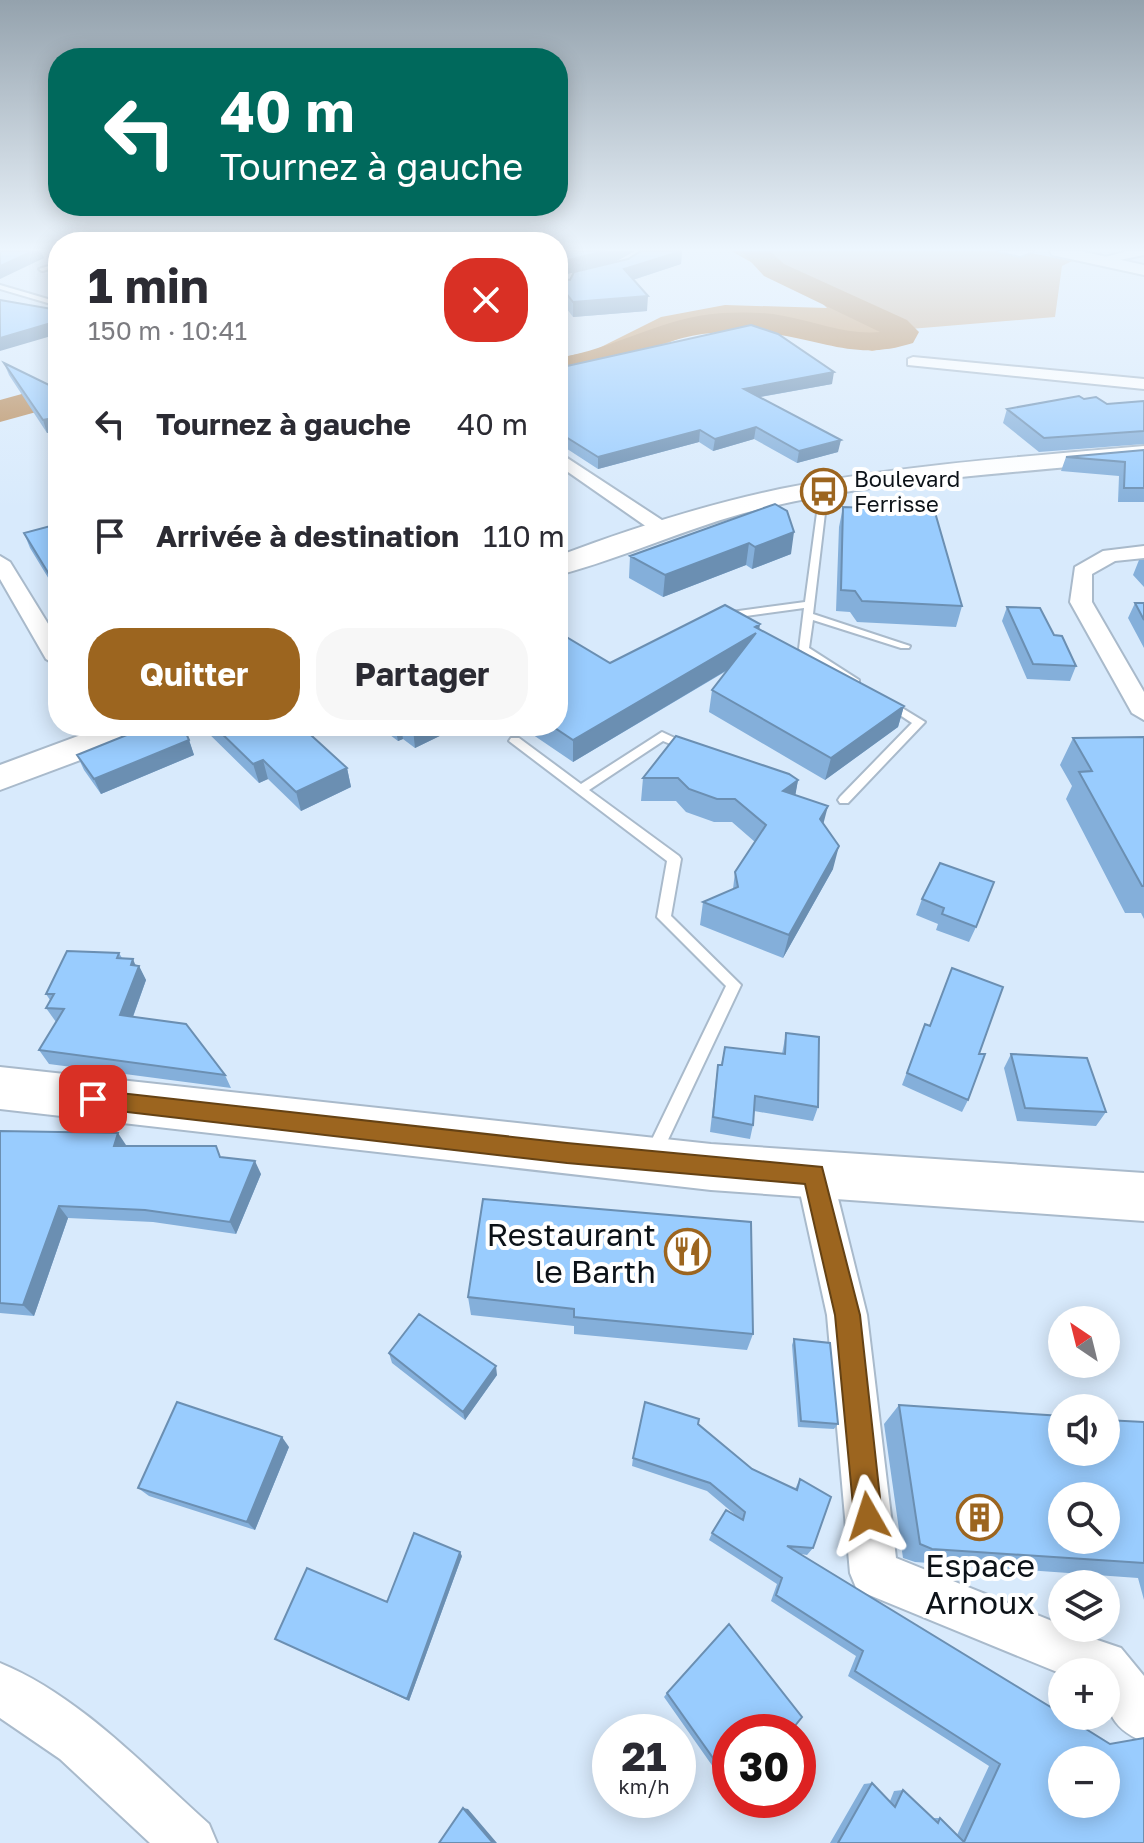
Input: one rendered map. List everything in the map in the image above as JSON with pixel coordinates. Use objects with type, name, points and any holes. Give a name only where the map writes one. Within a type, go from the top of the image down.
[{"type":"main road","points":[[568,563],[664,530],[780,497],[1144,453]]},
{"type":"main road","points":[[0,778],[100,736]]},
{"type":"main road","points":[[0,1088],[649,1161],[1144,1197]]},
{"type":"street","points":[[913,362],[1144,384]]},
{"type":"street","points":[[568,464],[664,530]]},
{"type":"street","points":[[1144,552],[1110,555],[1082,571],[1081,602],[1144,713]]},
{"type":"street","points":[[0,562],[48,642]]},
{"type":"street","points":[[814,1174],[847,1315],[874,1573],[1103,1666],[1144,1716]]},
{"type":"street","points":[[0,1688],[78,1741],[190,1843]]},
{"type":"lane","points":[[809,493],[821,513],[804,649],[868,690]]},
{"type":"lane","points":[[712,623],[725,616],[809,610],[905,646]]},
{"type":"lane","points":[[844,800],[919,722],[881,698]]},
{"type":"lane","points":[[581,790],[662,736],[702,753]]},
{"type":"lane","points":[[515,741],[674,859],[664,917],[734,985],[649,1161]]},
{"type":"shaded area","points":[[621,337],[683,337],[610,366],[568,372],[568,356],[593,351]]},
{"type":"shaded area","points":[[821,337],[912,337],[903,344],[872,351]]},
{"type":"building","points":[[697,337],[782,337],[834,372],[744,389],[841,440],[799,451],[756,427],[715,439],[700,430],[598,457],[568,438],[568,366]]},
{"type":"building","points":[[4,363],[48,385],[48,419],[43,420]]},
{"type":"building","points":[[1079,396],[1084,399],[1096,397],[1107,404],[1144,401],[1144,431],[1044,438],[1007,409]]},
{"type":"building","points":[[1144,450],[1144,488],[1124,488],[1125,462],[1066,457]]},
{"type":"building","points":[[897,500],[932,502],[962,606],[862,601],[855,591],[841,590],[843,507],[899,509]]},
{"type":"building","points":[[775,504],[787,511],[794,532],[755,547],[749,543],[665,575],[630,556]]},
{"type":"building","points":[[48,527],[48,573],[24,533]]},
{"type":"building","points":[[1135,603],[1144,603],[1144,620]]},
{"type":"building","points":[[725,605],[760,624],[755,627],[904,706],[831,758],[712,690],[756,633],[573,740],[567,736],[568,638],[610,663]]},
{"type":"building","points":[[1007,607],[1040,608],[1054,635],[1062,636],[1076,666],[1033,664]]},
{"type":"building","points":[[124,736],[187,736],[189,740],[94,779],[77,755]]},
{"type":"building","points":[[224,736],[312,736],[347,768],[296,792],[263,760],[253,764]]},
{"type":"building","points":[[676,736],[789,774],[798,780],[783,791],[828,806],[820,819],[839,846],[789,935],[703,902],[738,887],[735,872],[766,825],[735,799],[717,799],[689,789],[678,778],[643,778]]},
{"type":"building","points":[[1144,737],[1142,886],[1079,772],[1092,771],[1073,738]]},
{"type":"building","points":[[940,863],[994,882],[976,927],[942,914],[944,908],[922,899]]},
{"type":"building","points":[[67,951],[119,953],[117,958],[133,959],[131,965],[139,966],[120,1015],[186,1024],[225,1075],[39,1050],[64,1009],[46,1008],[54,994],[46,994]]},
{"type":"building","points":[[952,968],[1003,987],[979,1054],[985,1054],[968,1100],[907,1073],[925,1024],[930,1026]]},
{"type":"building","points":[[786,1033],[819,1037],[818,1107],[755,1096],[753,1125],[713,1117],[718,1065],[722,1065],[725,1047],[785,1054]]},
{"type":"building","points":[[1011,1054],[1087,1058],[1106,1112],[1025,1108]]},
{"type":"building","points":[[0,1131],[118,1133],[114,1146],[216,1146],[220,1157],[255,1161],[230,1222],[145,1210],[59,1206],[23,1305],[0,1303]]},
{"type":"building","points":[[483,1199],[751,1222],[753,1334],[574,1317],[574,1309],[468,1297]]},
{"type":"building","points":[[419,1314],[496,1366],[463,1412],[389,1353]]},
{"type":"building","points":[[794,1339],[830,1343],[838,1424],[801,1421]]},
{"type":"building","points":[[177,1402],[282,1437],[247,1522],[138,1488]]},
{"type":"building","points":[[645,1402],[699,1419],[698,1424],[752,1469],[797,1490],[800,1479],[831,1497],[813,1548],[787,1546],[1048,1705],[1048,1730],[1088,1730],[1110,1744],[1144,1738],[1144,1843],[838,1843],[872,1783],[895,1807],[903,1790],[938,1823],[940,1818],[964,1842],[1000,1764],[855,1671],[863,1651],[776,1595],[782,1578],[712,1533],[726,1510],[743,1520],[745,1512],[710,1483],[633,1458]]},
{"type":"building","name":"Espace Arnoux","points":[[899,1405],[1048,1415],[1048,1466],[1120,1466],[1120,1421],[1144,1422],[1144,1563],[932,1549],[920,1544]]},
{"type":"building","points":[[414,1533],[460,1552],[407,1699],[275,1639],[307,1568],[387,1602]]},
{"type":"building","points":[[729,1624],[800,1714],[712,1714],[712,1757],[696,1734],[696,1714],[682,1714],[667,1693]]},
{"type":"building","points":[[463,1808],[493,1843],[439,1843]]},
{"type":"waterway","points":[[568,366],[596,360],[656,337]]},
{"type":"waterway","points":[[830,337],[856,342],[886,341],[898,337]]},
{"type":"waterway","points":[[0,411],[48,398]]},
{"type":"place","name":"Boulevard Ferrisse","points":[[823,491]]},
{"type":"place","name":"Restaurant le Barth","points":[[687,1252]]},
{"type":"place","name":"Espace Arnoux","points":[[980,1518]]},
{"type":"route","points":[[93,1099],[567,1153],[814,1174],[816,1195],[847,1315],[868,1516]]}]
